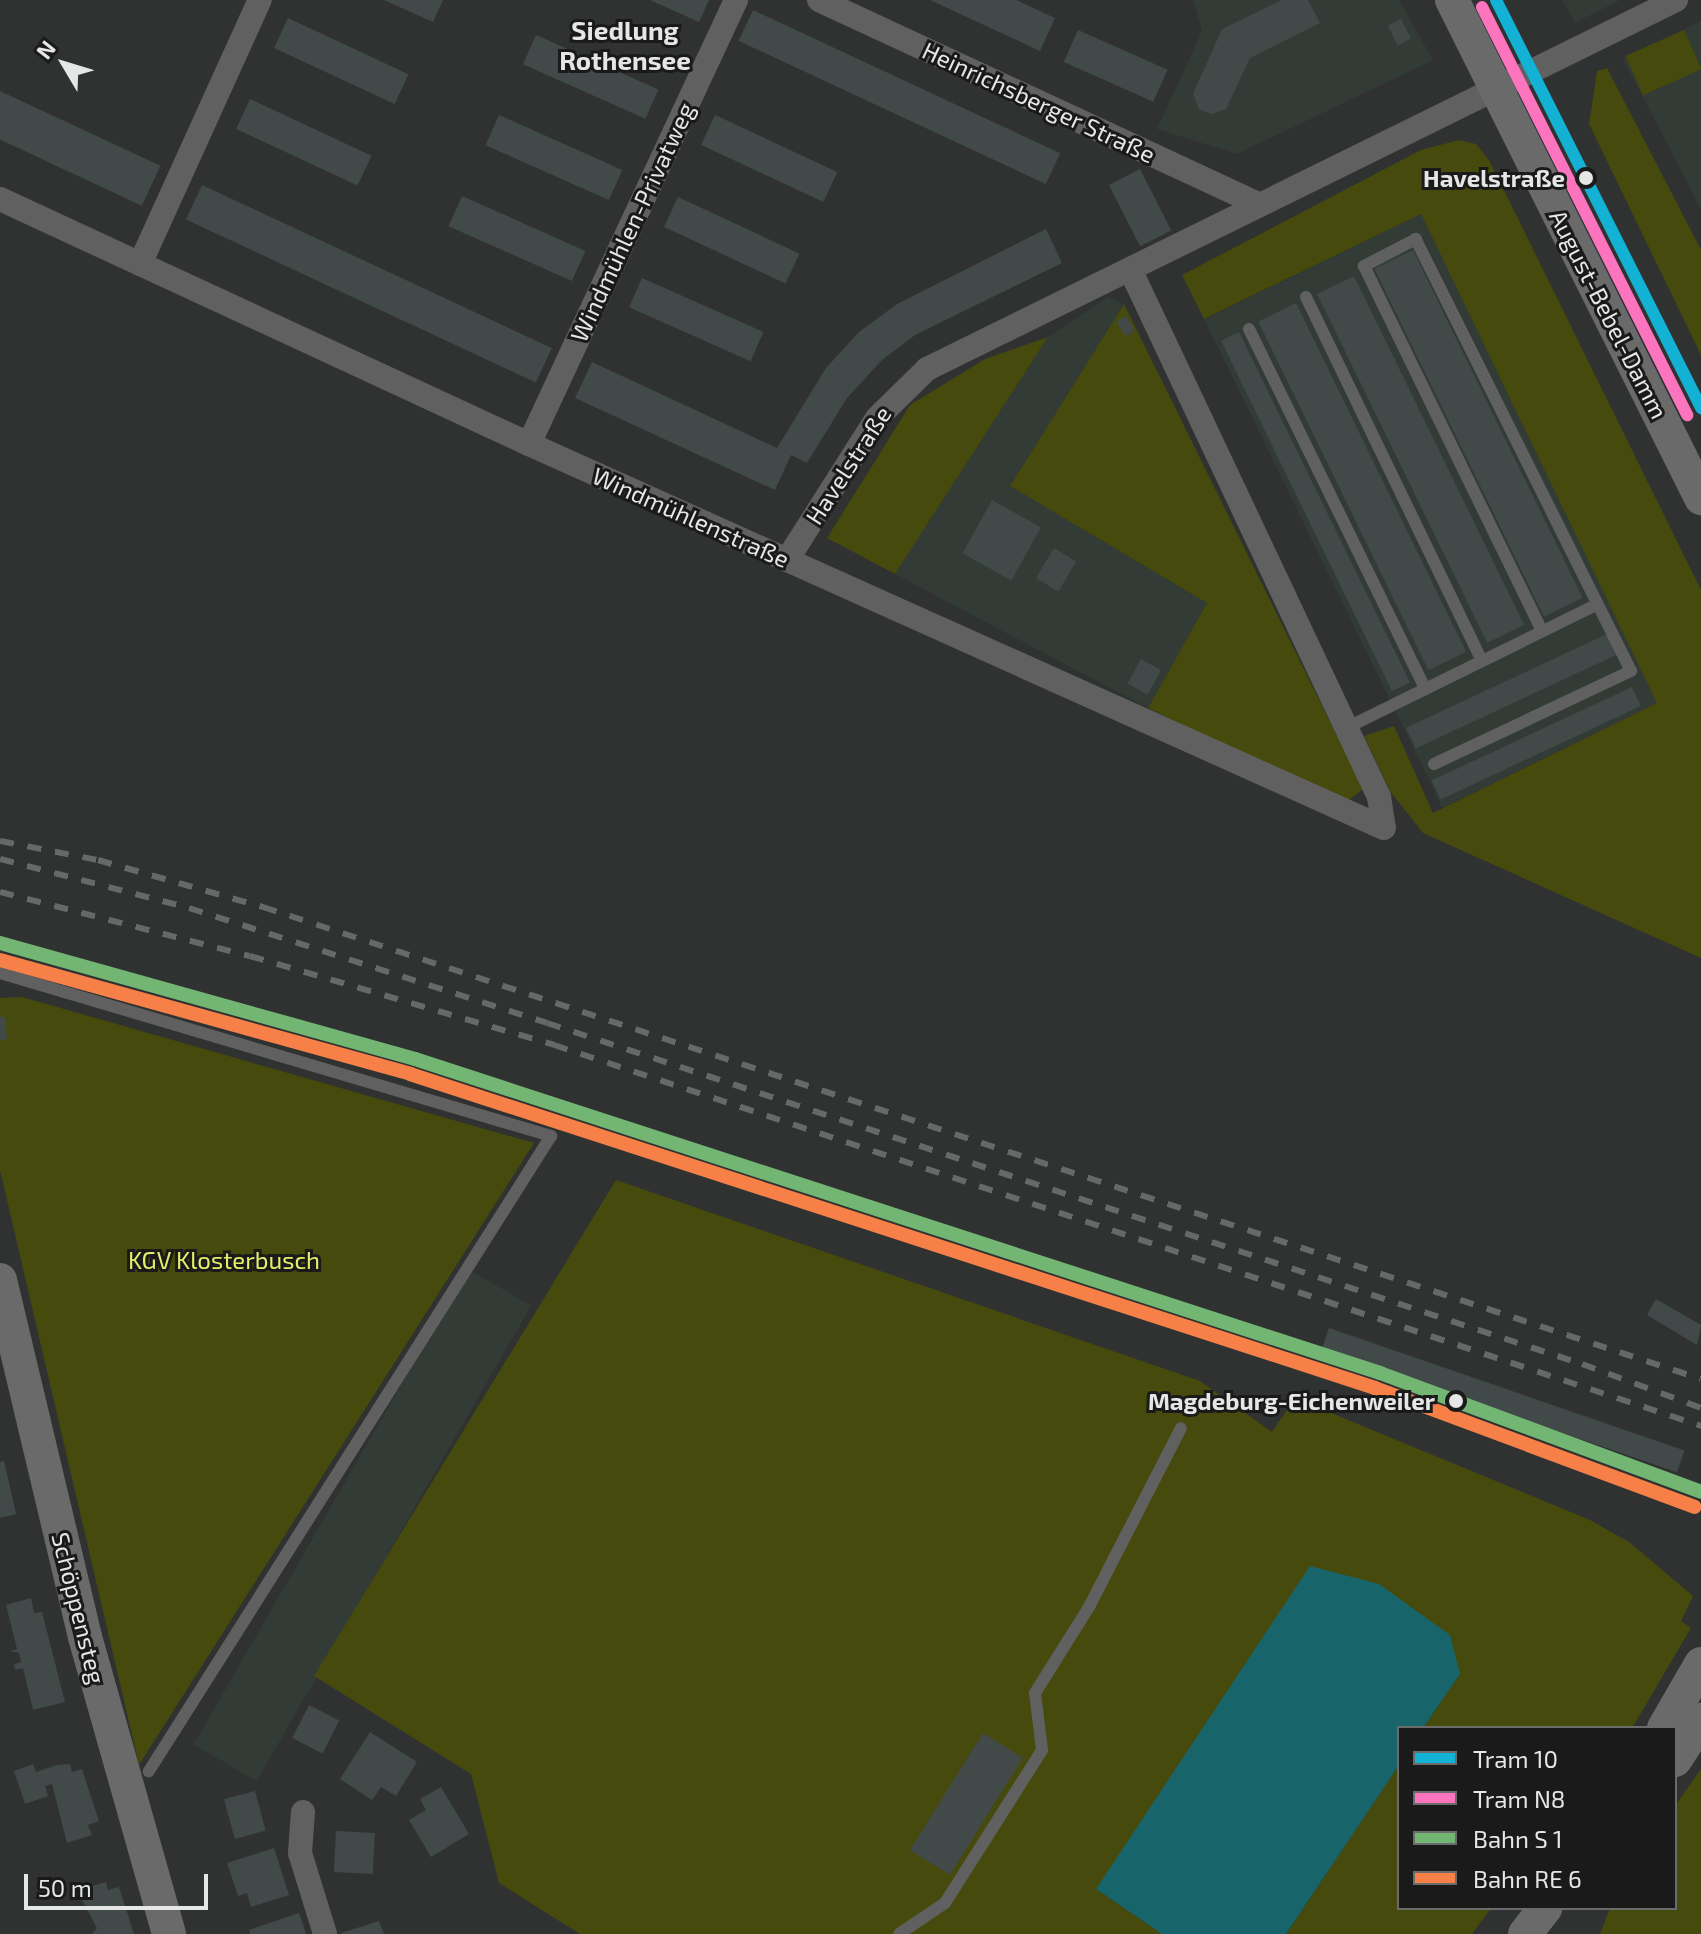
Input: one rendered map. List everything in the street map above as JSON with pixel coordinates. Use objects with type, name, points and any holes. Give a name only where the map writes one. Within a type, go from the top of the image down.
[{"type":"main road","name":"August-Bebel-Damm","points":[[1452,0],[1701,498]]},
{"type":"main road","name":"Schöppensteg","points":[[0,1280],[85,1637],[169,1934]]},
{"type":"main road","points":[[1665,1726],[1701,1664]]},
{"type":"main road","points":[[1677,1757],[1701,1720]]},
{"type":"main road","points":[[1525,1934],[1543,1910]]},
{"type":"street","points":[[140,264],[260,0]]},
{"type":"street","name":"Windmühlen-Privatweg","points":[[529,444],[736,0]]},
{"type":"street","name":"Heinrichsberger Straße","points":[[819,0],[1258,204]]},
{"type":"street","name":"Havelstraße","points":[[787,560],[877,418],[904,386],[965,348],[1676,0]]},
{"type":"street","name":"Windmühlenstraße","points":[[0,199],[529,444],[1384,828],[1379,797],[1344,729]]},
{"type":"street","points":[[1130,269],[1344,729]]},
{"type":"street","points":[[303,1812],[300,1853],[325,1934]]},
{"type":"lane","points":[[1434,764],[1631,671],[1416,239],[1364,266],[1542,631]]},
{"type":"lane","points":[[1306,297],[1482,661]]},
{"type":"lane","points":[[1249,329],[1425,689]]},
{"type":"lane","points":[[1344,729],[1596,605]]},
{"type":"lane","points":[[0,973],[551,1136],[149,1771]]},
{"type":"lane","points":[[899,1934],[945,1903],[1042,1750],[1035,1693],[1089,1607],[1181,1428]]},
{"type":"shaded area","points":[[1193,0],[1399,0],[1433,60],[1237,154],[1157,129],[1202,31]]},
{"type":"shaded area","points":[[1562,0],[1620,0],[1575,23]]},
{"type":"shaded area","points":[[1701,21],[1701,209],[1623,59]]},
{"type":"shaded area","points":[[1421,214],[1659,702],[1442,808],[1204,320]]},
{"type":"shaded area","points":[[1108,297],[1124,304],[1010,486],[1207,603],[1148,708],[895,574],[1048,337]]},
{"type":"shaded area","points":[[468,1269],[531,1306],[257,1781],[194,1744]]},
{"type":"green space","points":[[1684,30],[1701,70],[1643,95],[1626,56]]},
{"type":"green space","points":[[1607,68],[1701,250],[1701,355],[1589,124],[1597,71]]},
{"type":"green space","points":[[1459,140],[1476,144],[1489,160],[1701,590],[1701,958],[1423,833],[1390,791],[1364,736],[1394,726],[1433,813],[1657,703],[1421,214],[1204,319],[1182,275],[1421,150]]},
{"type":"green space","points":[[1124,304],[1363,789],[1344,804],[1148,708],[1207,603],[1010,486]]},
{"type":"green space","points":[[1048,337],[895,574],[827,538],[910,405],[985,359]]},
{"type":"green space","name":"KGV Klosterbusch","points":[[22,997],[534,1143],[139,1765],[0,1170],[0,998]]},
{"type":"green space","points":[[616,1180],[1200,1381],[1272,1432],[1295,1398],[1590,1520],[1629,1542],[1693,1596],[1681,1621],[1691,1628],[1633,1726],[1424,1726],[1460,1674],[1096,1889],[1162,1934],[580,1934],[499,1883],[471,1774],[314,1676]]},
{"type":"green space","points":[[1397,1768],[1397,1910],[1490,1910],[1472,1934],[1286,1934]]},
{"type":"green space","points":[[1701,1769],[1701,1934],[1600,1934],[1609,1910],[1677,1910],[1677,1803]]},
{"type":"water","points":[[1310,1566],[1379,1584],[1450,1635],[1460,1674],[1424,1726],[1397,1726],[1397,1768],[1286,1934],[1162,1934],[1096,1889]]},
{"type":"building","points":[[384,0],[443,0],[433,22]]},
{"type":"building","points":[[650,0],[709,0],[699,22]]},
{"type":"building","points":[[930,0],[1016,0],[1055,18],[1040,51]]},
{"type":"building","points":[[1282,0],[1308,0],[1320,23],[1250,58],[1226,109],[1211,114],[1199,109],[1193,94],[1222,29]]},
{"type":"building","points":[[753,10],[1060,153],[1046,184],[739,41]]},
{"type":"building","points":[[288,18],[409,74],[395,104],[274,48]]},
{"type":"building","points":[[1401,19],[1411,39],[1398,45],[1388,26]]},
{"type":"building","points":[[1078,30],[1168,70],[1153,102],[1064,62]]},
{"type":"building","points":[[536,35],[658,90],[645,119],[523,64]]},
{"type":"building","points":[[0,91],[160,166],[142,206],[0,140]]},
{"type":"building","points":[[250,99],[371,156],[357,186],[236,129]]},
{"type":"building","points":[[499,115],[622,170],[609,200],[486,145]]},
{"type":"building","points":[[715,115],[837,172],[823,202],[701,145]]},
{"type":"building","points":[[1140,169],[1171,230],[1140,246],[1109,185]]},
{"type":"building","points":[[202,185],[552,348],[536,383],[186,219]]},
{"type":"building","points":[[462,196],[585,251],[572,281],[449,226]]},
{"type":"building","points":[[678,197],[799,254],[785,284],[664,227]]},
{"type":"building","points":[[1046,229],[1062,263],[915,335],[882,360],[847,398],[807,463],[791,455],[775,490],[575,398],[592,362],[777,448],[826,368],[859,332],[897,304]]},
{"type":"building","points":[[1413,250],[1583,598],[1544,617],[1374,269]]},
{"type":"building","points":[[1354,276],[1524,625],[1487,643],[1317,294]]},
{"type":"building","points":[[642,278],[764,332],[750,361],[629,307]]},
{"type":"building","points":[[1296,303],[1466,652],[1428,670],[1258,321]]},
{"type":"building","points":[[1126,316],[1135,331],[1125,336],[1117,322]]},
{"type":"building","points":[[1239,332],[1410,683],[1392,691],[1221,341]]},
{"type":"building","points":[[992,500],[1041,527],[1011,581],[962,553]]},
{"type":"building","points":[[1054,548],[1076,561],[1058,591],[1036,578]]},
{"type":"building","points":[[1609,633],[1619,654],[1416,749],[1406,728]]},
{"type":"building","points":[[1141,659],[1161,670],[1148,695],[1127,683]]},
{"type":"building","points":[[1632,687],[1641,706],[1441,799],[1432,780]]},
{"type":"building","points":[[0,1017],[5,1017],[7,1039],[0,1040]]},
{"type":"building","points":[[1656,1299],[1701,1325],[1697,1345],[1647,1315]]},
{"type":"building","points":[[1329,1328],[1685,1450],[1677,1472],[1322,1350]]},
{"type":"building","points":[[4,1461],[16,1514],[0,1518],[0,1462]]},
{"type":"building","points":[[31,1598],[34,1613],[42,1612],[65,1702],[33,1710],[23,1668],[15,1670],[14,1664],[21,1662],[19,1653],[10,1651],[17,1649],[6,1605]]},
{"type":"building","points":[[309,1705],[339,1720],[322,1753],[292,1738]]},
{"type":"building","points":[[370,1732],[417,1762],[396,1796],[381,1787],[372,1800],[340,1779]]},
{"type":"building","points":[[983,1733],[1023,1758],[950,1875],[910,1850]]},
{"type":"building","points":[[33,1764],[36,1772],[70,1764],[72,1772],[82,1769],[99,1821],[88,1825],[92,1835],[67,1843],[52,1784],[45,1786],[48,1796],[25,1804],[14,1771]]},
{"type":"building","points":[[441,1787],[469,1834],[431,1857],[409,1820],[426,1810],[420,1799]]},
{"type":"building","points":[[255,1791],[266,1831],[235,1839],[224,1799]]},
{"type":"building","points":[[336,1831],[375,1833],[373,1874],[334,1872]]},
{"type":"building","points":[[274,1848],[289,1895],[251,1907],[247,1893],[238,1896],[227,1863]]},
{"type":"building","points":[[106,1882],[108,1890],[119,1887],[134,1934],[92,1934],[97,1928],[82,1900],[87,1898],[85,1888]]},
{"type":"building","points":[[299,1913],[306,1934],[250,1934],[249,1930]]},
{"type":"building","points":[[379,1921],[384,1934],[341,1934],[341,1933]]},
{"type":"railway","points":[[0,841],[98,860],[263,907],[1701,1379]]},
{"type":"railway","points":[[0,859],[189,908],[547,1023],[1582,1364],[1701,1408]]},
{"type":"railway","points":[[0,892],[250,956],[554,1045],[1701,1426]]},
{"type":"tram line","name":"10","points":[[1496,0],[1701,408]]},
{"type":"tram line","name":"N8","points":[[1482,7],[1687,415]]},
{"type":"transit line","points":[[0,943],[415,1059],[1380,1373],[1701,1492]]},
{"type":"transit line","points":[[0,960],[410,1074],[1375,1388],[1695,1507]]},
{"type":"place","name":"Havelstraße","points":[[1586,178]]},
{"type":"place","name":"Magdeburg-Eichenweiler","points":[[1456,1401]]},
{"type":"district","name":"Siedlung Rothensee","points":[[625,45]]}]
